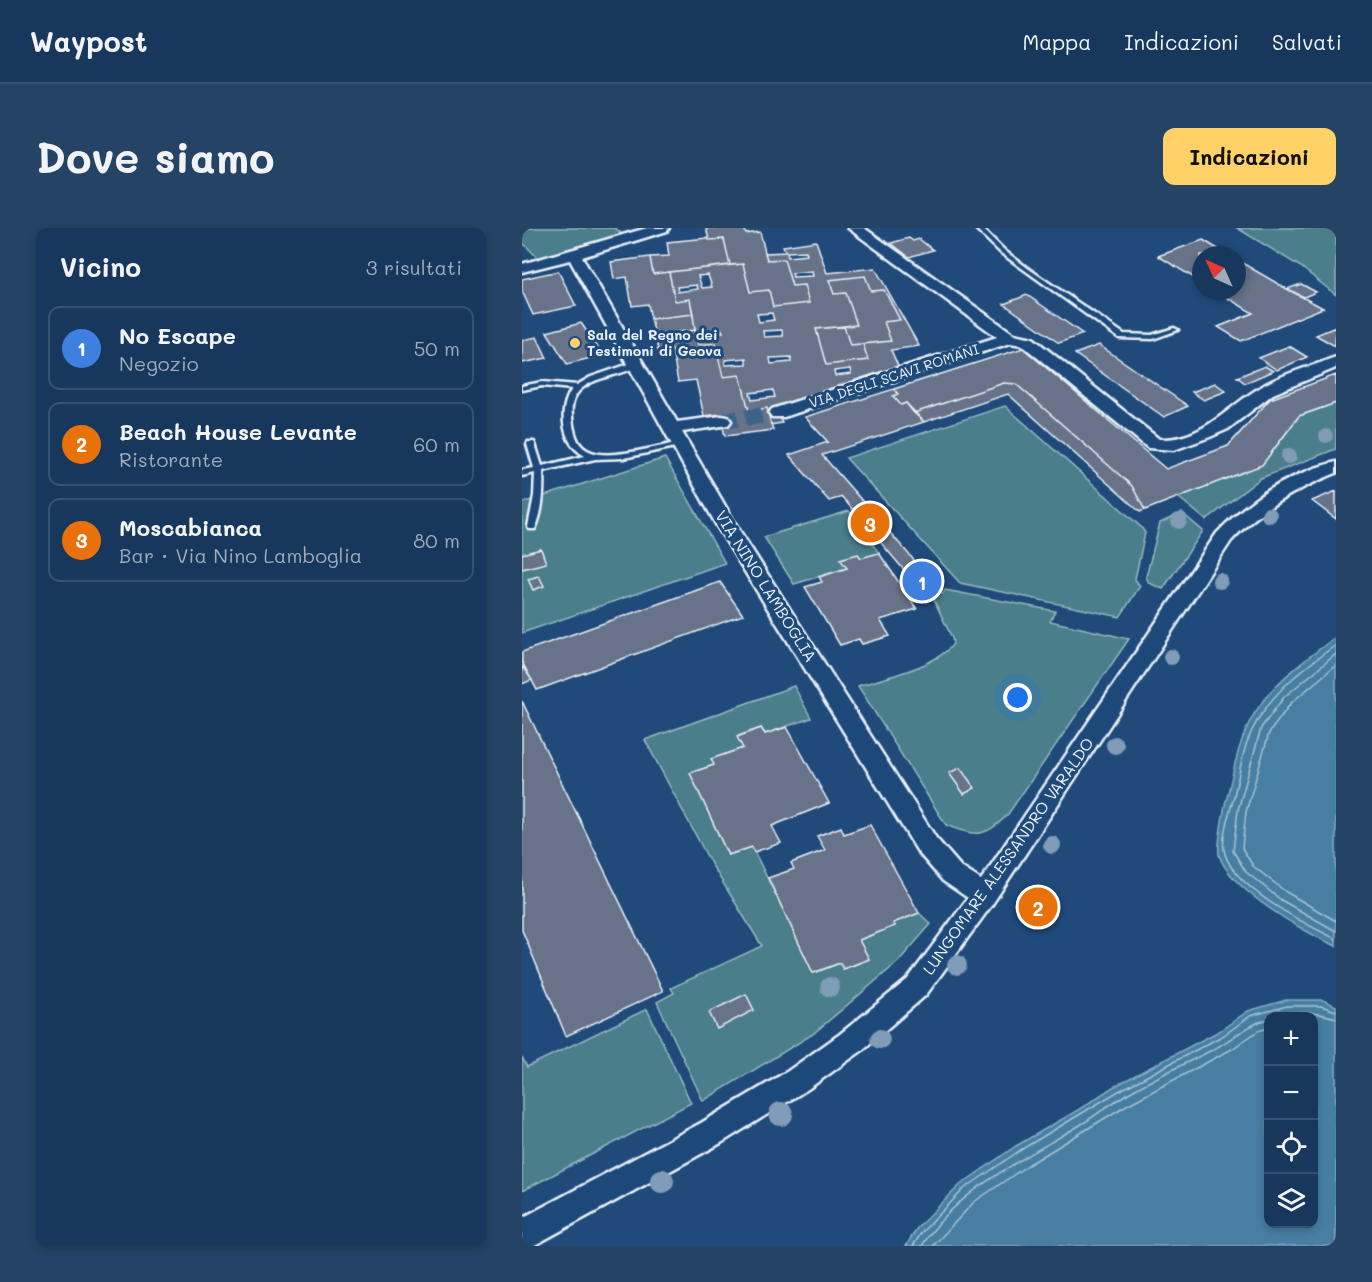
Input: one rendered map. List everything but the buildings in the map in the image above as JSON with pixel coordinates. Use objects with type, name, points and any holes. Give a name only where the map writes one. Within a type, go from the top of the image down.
[{"type":"street","points":[[522,268],[662,228]]},
{"type":"street","points":[[855,228],[1009,338],[1027,341],[1146,439],[1164,446],[1173,445],[1222,425],[1267,390],[1336,362]]},
{"type":"street","name":"VIA NINO LAMBOGLIA","points":[[574,255],[728,528],[927,845],[952,874],[984,896]]},
{"type":"street","name":"VIA DEGLI SCAVI ROMANI","points":[[778,413],[1009,338]]},
{"type":"street","points":[[676,436],[722,421]]},
{"type":"street","name":"LUNGOMARE ALESSANDRO VARALDO","points":[[522,1235],[711,1133],[798,1080],[850,1043],[917,987],[984,896],[1224,537],[1241,518],[1262,501],[1336,467]]},
{"type":"lane","points":[[978,228],[1003,252],[1122,336],[1153,337],[1174,330]]},
{"type":"lane","points":[[522,388],[551,384],[577,387],[635,365]]},
{"type":"lane","points":[[577,387],[567,403],[570,432],[577,447],[596,456]]},
{"type":"lane","points":[[522,473],[676,436]]},
{"type":"lane","points":[[531,444],[537,454],[538,503],[532,527]]},
{"type":"green space","points":[[522,228],[615,228],[622,234],[564,253],[538,258],[522,242]]},
{"type":"green space","points":[[1237,228],[1336,228],[1336,295],[1301,267]]},
{"type":"green space","points":[[1336,403],[1336,449],[1261,478],[1206,520],[1178,497],[1262,465],[1299,416]]},
{"type":"green space","points":[[1005,406],[1145,533],[1135,579],[1140,586],[1120,617],[960,583],[846,458]]},
{"type":"green space","points":[[665,458],[725,563],[522,633],[522,503]]},
{"type":"green space","points":[[849,511],[879,553],[861,558],[858,554],[841,559],[847,568],[794,584],[764,537]]},
{"type":"green space","points":[[1182,513],[1203,531],[1163,589],[1149,583],[1146,577],[1160,523]]},
{"type":"green space","points":[[945,590],[1055,611],[1050,621],[1129,639],[1008,814],[993,828],[980,833],[965,832],[946,825],[858,686],[923,665],[945,652],[953,644],[934,600],[933,592],[943,594]]},
{"type":"green space","points":[[794,686],[811,718],[765,734],[761,728],[737,736],[743,748],[712,759],[714,765],[690,773],[728,855],[752,847],[814,973],[840,963],[844,969],[869,959],[859,940],[895,926],[893,923],[919,913],[931,924],[898,962],[813,1034],[703,1101],[657,1002],[674,993],[671,988],[762,946],[710,862],[645,740]]},
{"type":"green space","points":[[647,1009],[691,1103],[522,1191],[522,1057],[527,1067]]},
{"type":"water","points":[[1336,637],[1336,946],[1306,931],[1252,895],[1226,868],[1219,851],[1226,802],[1239,750],[1249,723],[1276,686]]},
{"type":"water","points":[[1286,1000],[1323,1000],[1336,1006],[1336,1246],[906,1246],[917,1228],[960,1185],[1016,1146],[1113,1087],[1221,1030],[1248,1011]]},
{"type":"tunnel","points":[[722,421],[778,413]]},
{"type":"place","name":"Sala del Regno dei Testimoni di Geova","points":[[575,343]]},
{"type":"place","name":"Moscabianca","points":[[870,523]]},
{"type":"place","name":"No Escape","points":[[922,581]]},
{"type":"place","name":"Beach House Levante","points":[[1038,907]]}]
